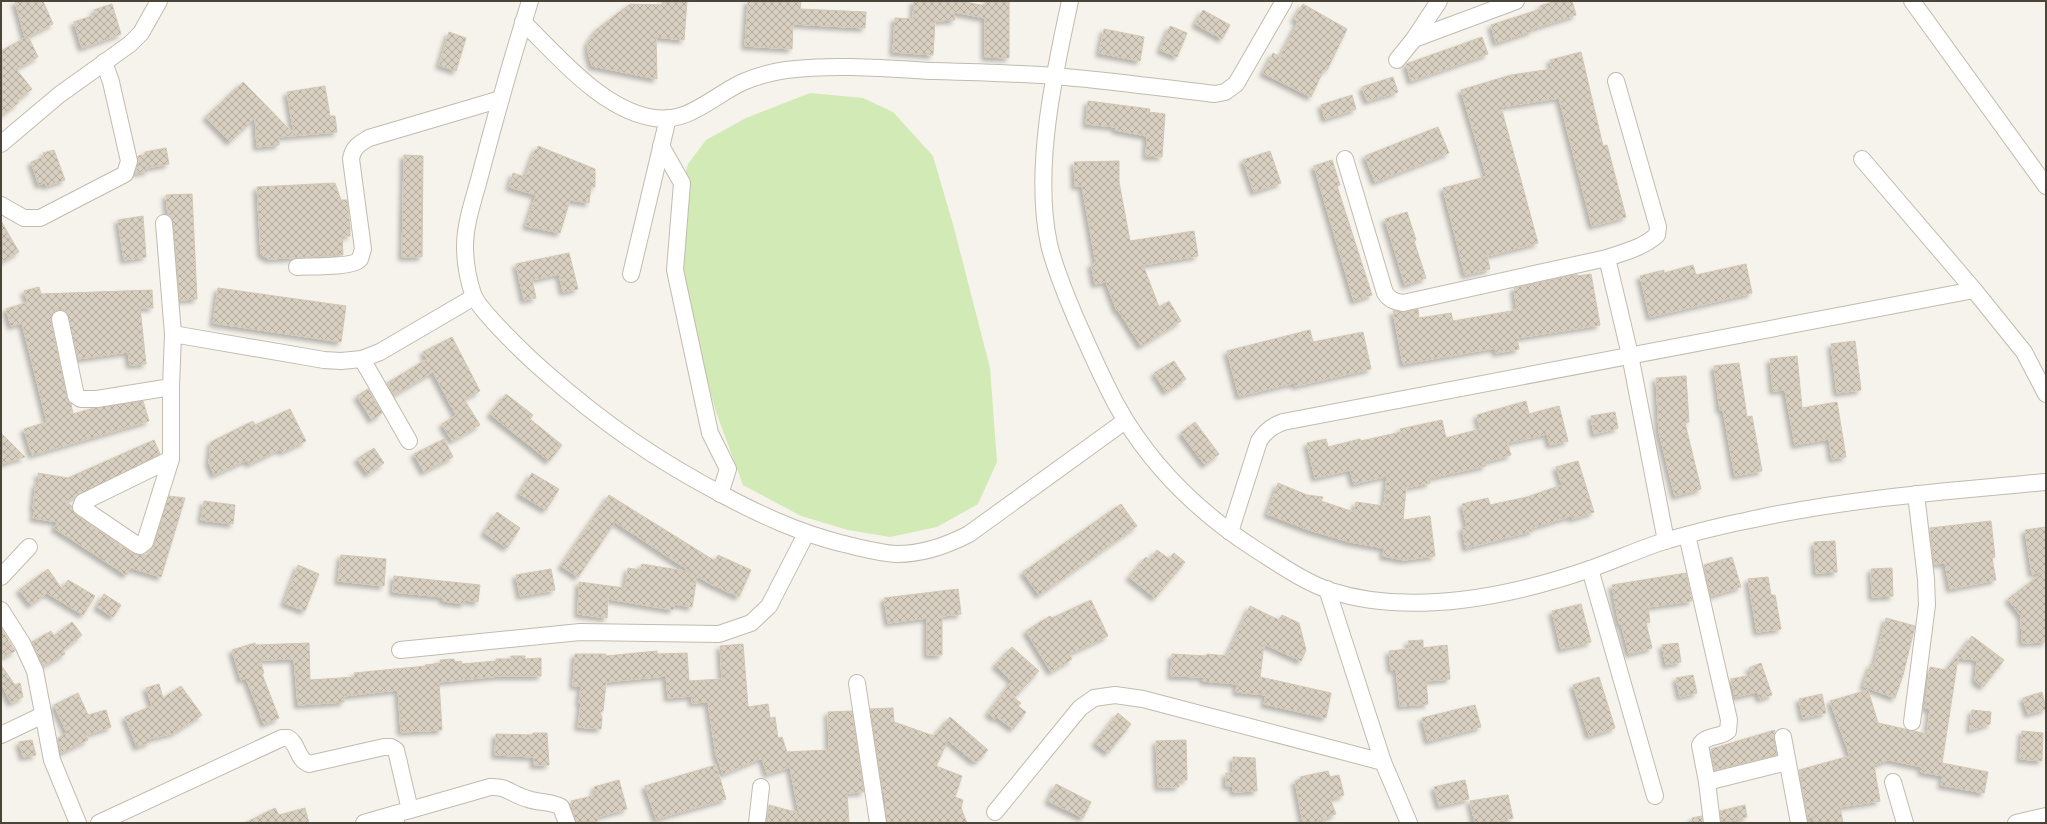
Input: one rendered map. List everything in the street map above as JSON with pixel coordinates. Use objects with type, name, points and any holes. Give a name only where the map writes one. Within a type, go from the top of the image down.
[{"type":"street","points":[[1,144],[59,95],[141,33],[159,1]]},
{"type":"street","points":[[530,1],[501,99],[469,219],[464,244],[466,267],[474,297],[498,326],[531,360],[604,422],[643,450],[720,494],[806,534],[864,549],[896,554],[927,552],[950,544],[969,534],[1125,421]]},
{"type":"street","points":[[1070,1],[1053,76],[1045,169],[1046,222],[1049,246],[1068,301],[1100,374],[1125,421],[1146,451],[1176,486],[1202,511],[1230,532],[1282,566],[1327,589],[1368,601],[1403,602],[1462,600],[1525,588],[1590,569],[1666,541],[1789,512],[1916,494],[2046,482]]},
{"type":"street","points":[[523,22],[591,87],[607,99],[650,118],[668,118],[692,113],[728,90],[754,78],[784,71],[806,68],[872,68],[1053,76],[1215,94],[1225,92],[1236,84],[1284,1]]},
{"type":"street","points":[[1397,60],[1414,39],[1439,1]]},
{"type":"street","points":[[1414,39],[1516,1]]},
{"type":"street","points":[[1912,1],[2046,186]]},
{"type":"street","points":[[1,205],[24,218],[40,218],[124,174],[129,161],[112,82],[104,62]]},
{"type":"street","points":[[1345,159],[1385,293],[1389,299],[1396,302],[1403,303],[1607,258],[1639,248],[1649,243],[1657,236],[1658,226],[1616,81]]},
{"type":"street","points":[[297,267],[354,263],[360,258],[363,249],[351,159],[353,150],[360,143],[369,138],[501,99]]},
{"type":"street","points":[[631,274],[668,118]]},
{"type":"street","points":[[661,146],[682,183],[675,270],[710,433],[728,469],[720,494]]},
{"type":"street","points":[[1862,159],[1974,290],[2024,352],[2038,376],[2046,394]]},
{"type":"street","points":[[164,223],[173,334],[171,459],[143,545],[137,545],[80,507],[83,502],[171,459]]},
{"type":"street","points":[[1607,258],[1630,355],[1666,541]]},
{"type":"street","points":[[1230,532],[1259,440],[1264,432],[1272,426],[1282,422],[1974,290]]},
{"type":"street","points":[[173,334],[324,360],[341,361],[362,359],[380,352],[474,297]]},
{"type":"street","points":[[60,318],[76,396],[81,399],[97,399],[171,387]]},
{"type":"street","points":[[362,359],[408,441]]},
{"type":"street","points":[[1912,722],[1927,604],[1926,579],[1916,494]]},
{"type":"street","points":[[400,650],[580,632],[719,634],[751,623],[769,606],[806,534]]},
{"type":"street","points":[[1687,535],[1729,720],[1728,732],[1705,739],[1700,745],[1707,782],[1712,823]]},
{"type":"street","points":[[1,577],[29,547]]},
{"type":"street","points":[[1590,569],[1656,796]]},
{"type":"street","points":[[1327,589],[1383,762],[1408,823]]},
{"type":"street","points":[[1,610],[30,657],[39,686],[52,760],[78,823]]},
{"type":"street","points":[[857,683],[878,823]]},
{"type":"street","points":[[995,812],[1080,708],[1094,698],[1115,695],[1143,699],[1383,762]]},
{"type":"street","points":[[1,735],[43,715]]},
{"type":"street","points":[[1783,737],[1799,823]]},
{"type":"street","points":[[99,823],[282,738],[288,738],[293,743],[304,762],[309,764],[384,747],[391,747],[396,750],[398,754],[400,816]]},
{"type":"street","points":[[1707,782],[1787,762]]},
{"type":"street","points":[[1893,782],[1905,823]]},
{"type":"street","points":[[364,823],[400,816],[490,787],[499,786],[526,799],[554,803],[561,807],[567,823]]},
{"type":"street","points":[[757,823],[761,787]]},
{"type":"street","points":[[2016,823],[2046,816]]},
{"type":"green space","points":[[810,93],[863,98],[893,112],[933,156],[954,228],[990,368],[997,462],[978,504],[937,527],[890,537],[848,530],[801,516],[743,485],[716,412],[672,257],[679,194],[688,164],[706,140],[746,118]]},
{"type":"building","points":[[15,1],[43,1],[53,24],[25,38]]},
{"type":"building","points":[[663,1],[687,1],[684,40],[656,37],[657,79],[592,66],[588,52],[588,43],[596,30],[630,4],[662,5]]},
{"type":"building","points":[[748,1],[801,1],[800,9],[866,12],[865,28],[793,24],[792,49],[745,46]]},
{"type":"building","points":[[914,1],[962,1],[985,6],[985,1],[1009,1],[1009,58],[985,57],[985,18],[954,12],[955,20],[935,21],[933,55],[893,52],[895,18],[913,19]]},
{"type":"building","points":[[1555,1],[1572,1],[1576,15],[1531,29],[1532,31],[1496,43],[1491,25],[1541,9],[1540,6]]},
{"type":"building","points":[[112,4],[121,34],[82,48],[74,22],[95,15],[94,10]]},
{"type":"building","points":[[1303,4],[1347,29],[1327,70],[1324,69],[1311,97],[1263,73],[1273,53],[1280,57],[1298,22],[1294,19]]},
{"type":"building","points":[[1203,10],[1230,25],[1222,39],[1195,24]]},
{"type":"building","points":[[1170,26],[1187,33],[1177,57],[1160,50]]},
{"type":"building","points":[[1104,29],[1144,37],[1140,61],[1099,53]]},
{"type":"building","points":[[449,32],[466,38],[456,71],[439,65]]},
{"type":"building","points":[[28,36],[38,57],[16,69],[32,89],[17,101],[18,103],[1,116],[1,51]]},
{"type":"building","points":[[1482,37],[1488,54],[1411,81],[1406,64]]},
{"type":"building","points":[[1581,52],[1603,146],[1607,145],[1626,217],[1592,226],[1559,98],[1501,107],[1538,243],[1487,256],[1490,269],[1465,275],[1443,188],[1485,177],[1486,174],[1461,90],[1511,75],[1552,69],[1550,60]]},
{"type":"building","points":[[1393,77],[1398,92],[1367,101],[1362,87]]},
{"type":"building","points":[[243,82],[294,134],[287,92],[325,86],[330,116],[335,116],[337,132],[279,137],[279,145],[257,147],[255,118],[230,142],[206,117]]},
{"type":"building","points":[[1352,95],[1356,109],[1325,119],[1321,105]]},
{"type":"building","points":[[1088,101],[1150,109],[1149,112],[1165,114],[1162,157],[1146,156],[1147,136],[1115,130],[1116,127],[1086,124]]},
{"type":"building","points":[[1438,127],[1449,153],[1375,182],[1365,156]]},
{"type":"building","points":[[538,146],[595,169],[595,187],[591,187],[589,203],[570,200],[560,233],[526,226],[536,195],[509,187],[513,173],[525,177],[535,150],[537,150]]},
{"type":"building","points":[[166,148],[169,164],[147,168],[148,171],[135,173],[138,163],[138,156],[145,155],[145,152]]},
{"type":"building","points":[[54,150],[65,180],[46,186],[45,183],[39,185],[31,162],[44,157],[43,153]]},
{"type":"building","points":[[1270,151],[1281,183],[1254,192],[1243,160]]},
{"type":"building","points":[[404,155],[423,156],[422,257],[402,257]]},
{"type":"building","points":[[1332,160],[1340,185],[1337,186],[1372,295],[1354,301],[1314,166]]},
{"type":"building","points":[[1119,161],[1119,182],[1130,241],[1194,231],[1198,256],[1143,265],[1159,307],[1169,301],[1181,321],[1141,346],[1118,310],[1117,311],[1106,282],[1095,284],[1091,264],[1096,263],[1082,186],[1075,186],[1074,162]]},
{"type":"building","points":[[335,183],[341,200],[347,200],[350,227],[350,236],[342,236],[343,255],[269,259],[261,254],[257,187]]},
{"type":"building","points":[[192,194],[197,299],[180,300],[173,222],[168,215],[166,195]]},
{"type":"building","points":[[1407,212],[1416,240],[1414,241],[1426,278],[1405,285],[1385,219]]},
{"type":"building","points":[[143,216],[146,257],[124,260],[118,220]]},
{"type":"building","points":[[1,221],[19,252],[1,262]]},
{"type":"building","points":[[569,253],[578,289],[563,292],[559,274],[532,280],[536,298],[524,300],[516,264]]},
{"type":"building","points":[[1746,264],[1752,293],[1650,317],[1640,276],[1664,270],[1664,273],[1693,265],[1696,275]]},
{"type":"building","points":[[1577,274],[1578,276],[1591,274],[1600,325],[1517,338],[1519,349],[1496,353],[1495,348],[1403,364],[1393,311],[1405,312],[1418,309],[1419,318],[1451,313],[1453,321],[1517,310],[1514,288]]},
{"type":"building","points":[[39,287],[41,294],[152,290],[153,308],[140,308],[146,364],[130,365],[128,352],[78,359],[67,313],[63,310],[53,312],[51,321],[67,398],[71,404],[73,414],[94,408],[143,401],[149,421],[32,455],[24,429],[47,422],[22,323],[11,326],[6,309],[28,302],[24,291]]},
{"type":"building","points":[[218,288],[346,306],[341,342],[213,323]]},
{"type":"building","points":[[1310,330],[1313,342],[1363,332],[1371,369],[1295,386],[1294,383],[1239,396],[1227,351]]},
{"type":"building","points":[[452,337],[480,391],[464,399],[480,425],[452,441],[442,424],[456,415],[433,372],[394,395],[387,383],[427,359],[423,352]]},
{"type":"building","points":[[1855,341],[1861,390],[1837,393],[1831,344]]},
{"type":"building","points":[[1797,356],[1802,408],[1837,402],[1846,457],[1832,459],[1829,439],[1795,445],[1785,390],[1773,391],[1770,359]]},
{"type":"building","points":[[1174,361],[1186,379],[1166,392],[1154,373]]},
{"type":"building","points":[[1739,363],[1747,417],[1752,416],[1762,471],[1735,476],[1723,410],[1720,410],[1714,366]]},
{"type":"building","points":[[1686,376],[1689,422],[1685,423],[1701,489],[1675,496],[1659,432],[1656,378]]},
{"type":"building","points":[[368,389],[382,413],[372,420],[357,396]]},
{"type":"building","points":[[506,394],[533,415],[530,419],[562,445],[549,461],[490,414]]},
{"type":"building","points":[[1526,401],[1529,414],[1559,406],[1568,441],[1550,445],[1547,434],[1507,443],[1511,455],[1485,462],[1486,466],[1429,478],[1430,483],[1406,488],[1403,520],[1430,516],[1435,556],[1404,560],[1383,556],[1384,548],[1350,542],[1309,530],[1267,514],[1278,483],[1307,495],[1323,497],[1321,501],[1354,512],[1356,502],[1384,506],[1387,476],[1354,484],[1350,470],[1315,478],[1307,443],[1326,439],[1328,447],[1360,439],[1361,441],[1401,432],[1400,429],[1442,420],[1446,438],[1480,429],[1477,415]]},
{"type":"building","points":[[290,409],[306,441],[282,452],[280,449],[249,464],[247,460],[214,475],[209,463],[211,442],[253,421],[255,425]]},
{"type":"building","points":[[1615,412],[1618,428],[1594,434],[1591,416]]},
{"type":"building","points":[[1195,422],[1219,454],[1205,465],[1181,433]]},
{"type":"building","points":[[1,433],[25,457],[1,464]]},
{"type":"building","points":[[444,439],[453,457],[424,472],[414,454]]},
{"type":"building","points":[[154,440],[160,454],[65,502],[72,506],[76,515],[132,553],[147,555],[154,545],[169,496],[185,498],[161,577],[131,568],[126,575],[54,528],[58,522],[33,518],[35,510],[33,509],[36,483],[39,484],[38,473],[68,478]]},
{"type":"building","points":[[374,448],[384,463],[368,474],[357,459]]},
{"type":"building","points":[[1578,461],[1594,512],[1572,519],[1571,516],[1532,528],[1533,531],[1466,548],[1462,528],[1467,527],[1462,504],[1488,498],[1490,505],[1527,497],[1562,485],[1556,467]]},
{"type":"building","points":[[532,473],[559,489],[546,510],[519,494]]},
{"type":"building","points":[[609,495],[715,561],[718,555],[751,570],[739,597],[697,576],[692,607],[674,604],[673,610],[608,599],[607,618],[578,614],[579,582],[625,588],[628,568],[640,570],[642,564],[691,572],[615,522],[578,577],[561,566]]},
{"type":"building","points":[[204,501],[235,505],[233,524],[201,520]]},
{"type":"building","points":[[1121,504],[1137,526],[1039,595],[1023,572]]},
{"type":"building","points":[[497,512],[520,528],[507,548],[484,533]]},
{"type":"building","points":[[1991,521],[1995,557],[1992,558],[1996,580],[1950,589],[1945,563],[1934,564],[1930,528]]},
{"type":"building","points":[[2046,527],[2046,642],[2022,643],[2021,616],[2008,599],[2045,571],[2032,574],[2025,530]]},
{"type":"building","points":[[1835,541],[1837,572],[1816,573],[1814,542]]},
{"type":"building","points":[[1157,550],[1169,559],[1174,553],[1185,562],[1155,598],[1129,577],[1146,557],[1149,560]]},
{"type":"building","points":[[341,555],[386,559],[384,586],[338,581]]},
{"type":"building","points":[[1732,557],[1741,587],[1711,596],[1704,565]]},
{"type":"building","points":[[298,565],[319,574],[305,611],[284,603]]},
{"type":"building","points":[[1892,568],[1893,596],[1872,597],[1871,569]]},
{"type":"building","points":[[48,569],[62,589],[68,580],[95,596],[83,615],[47,593],[31,605],[19,590]]},
{"type":"building","points":[[551,569],[555,590],[520,596],[516,575]]},
{"type":"building","points":[[1686,573],[1692,601],[1648,607],[1650,622],[1646,623],[1652,648],[1629,654],[1621,623],[1619,624],[1612,585]]},
{"type":"building","points":[[394,576],[480,585],[478,602],[464,600],[464,604],[443,601],[443,597],[393,592]]},
{"type":"building","points":[[1768,577],[1771,595],[1775,595],[1781,629],[1757,632],[1748,579]]},
{"type":"building","points":[[958,589],[961,614],[942,616],[942,655],[927,655],[927,618],[888,623],[884,598]]},
{"type":"building","points":[[104,594],[121,605],[113,617],[97,607]]},
{"type":"building","points":[[1091,600],[1108,636],[1069,654],[1072,659],[1051,672],[1026,631],[1050,616],[1052,618]]},
{"type":"building","points":[[1581,604],[1591,642],[1561,649],[1552,611]]},
{"type":"building","points":[[1250,606],[1279,620],[1282,615],[1299,623],[1306,650],[1301,661],[1264,644],[1260,677],[1331,693],[1326,718],[1264,704],[1266,695],[1236,692],[1237,684],[1203,681],[1204,677],[1171,676],[1172,654],[1206,656],[1207,654],[1227,656]]},
{"type":"building","points":[[1886,618],[1915,626],[1903,675],[1895,698],[1863,686],[1871,664],[1874,665]]},
{"type":"building","points":[[72,622],[82,635],[63,650],[65,654],[43,666],[32,642],[51,631],[54,636]]},
{"type":"building","points":[[1,628],[15,651],[1,658]]},
{"type":"building","points":[[1972,636],[2004,660],[1983,687],[1975,681],[1977,660],[1958,658],[1942,763],[1988,772],[1984,793],[1941,785],[1943,776],[1921,772],[1922,767],[1889,760],[1874,765],[1880,801],[1840,807],[1843,823],[1814,823],[1813,816],[1808,818],[1799,770],[1850,756],[1830,701],[1868,690],[1878,723],[1927,734],[1930,709],[1925,708],[1930,667],[1946,670]]},
{"type":"building","points":[[1423,640],[1423,648],[1447,645],[1450,679],[1426,681],[1428,704],[1400,706],[1396,669],[1391,670],[1389,651],[1409,649],[1408,641]]},
{"type":"building","points":[[255,643],[256,645],[309,643],[310,680],[355,677],[354,673],[426,666],[425,665],[441,663],[440,660],[454,659],[455,662],[461,661],[462,664],[496,661],[496,659],[511,659],[511,656],[525,656],[525,659],[541,658],[541,676],[500,676],[439,682],[442,730],[401,732],[398,690],[344,696],[344,702],[298,705],[294,659],[260,660],[264,673],[262,674],[279,718],[264,724],[246,678],[241,680],[232,650]]},
{"type":"building","points":[[1678,643],[1681,662],[1666,665],[1662,645]]},
{"type":"building","points":[[743,644],[748,707],[768,704],[770,718],[775,717],[778,738],[782,737],[787,752],[829,750],[828,712],[852,711],[864,792],[847,793],[849,823],[767,823],[769,805],[799,813],[790,767],[767,774],[762,758],[723,774],[716,755],[708,702],[692,703],[692,696],[668,698],[666,676],[606,682],[603,711],[600,712],[602,718],[601,729],[578,727],[581,703],[579,703],[581,686],[573,686],[575,654],[606,654],[606,656],[657,651],[657,654],[687,653],[689,681],[722,679],[720,646]]},
{"type":"building","points":[[1012,647],[1039,671],[1014,698],[1021,703],[1018,706],[1026,712],[1013,729],[997,717],[995,719],[988,713],[1012,681],[995,665]]},
{"type":"building","points":[[1761,663],[1772,695],[1760,699],[1757,692],[1735,697],[1731,679],[1752,675],[1749,668]]},
{"type":"building","points":[[1,665],[15,685],[20,683],[23,697],[11,703],[1,683]]},
{"type":"building","points":[[1693,675],[1697,693],[1680,697],[1676,678]]},
{"type":"building","points":[[1599,677],[1615,728],[1589,736],[1573,685]]},
{"type":"building","points":[[159,684],[163,698],[181,686],[202,715],[174,733],[149,739],[150,742],[137,747],[125,717],[152,706],[146,688]]},
{"type":"building","points":[[2042,692],[2046,709],[2028,714],[2023,698]]},
{"type":"building","points":[[78,693],[88,715],[106,710],[111,727],[86,735],[88,740],[61,753],[58,738],[67,733],[54,705]]},
{"type":"building","points":[[1822,694],[1826,713],[1803,718],[1799,699]]},
{"type":"building","points":[[1475,705],[1481,727],[1428,741],[1422,718]]},
{"type":"building","points":[[893,708],[894,722],[934,736],[950,717],[988,750],[978,761],[973,761],[948,740],[936,766],[962,776],[955,797],[963,800],[961,808],[967,823],[887,823],[885,792],[883,792],[870,709]]},
{"type":"building","points":[[1972,710],[1991,712],[1990,724],[1970,730]]},
{"type":"building","points":[[1118,713],[1131,724],[1108,753],[1095,743]]},
{"type":"building","points":[[1775,730],[1774,739],[1777,755],[1714,770],[1711,749]]},
{"type":"building","points":[[2022,731],[2043,733],[2042,761],[2020,759]]},
{"type":"building","points":[[533,733],[547,733],[549,765],[534,765],[534,757],[495,755],[496,734],[533,735]]},
{"type":"building","points":[[32,740],[36,755],[23,757],[19,742]]},
{"type":"building","points":[[1186,740],[1187,780],[1179,780],[1179,787],[1158,787],[1156,741]]},
{"type":"building","points":[[1233,757],[1255,758],[1257,791],[1233,792],[1233,786],[1226,786],[1226,773],[1233,773]]},
{"type":"building","points":[[716,765],[726,799],[656,819],[645,786]]},
{"type":"building","points":[[1328,771],[1330,777],[1339,775],[1344,795],[1330,799],[1336,814],[1312,823],[1303,823],[1295,781],[1301,779],[1300,777]]},
{"type":"building","points":[[619,780],[627,809],[597,817],[598,821],[576,823],[571,801],[593,796],[592,794],[596,793],[594,787]]},
{"type":"building","points":[[1465,780],[1469,799],[1439,806],[1434,787]]},
{"type":"building","points":[[1056,784],[1091,802],[1083,818],[1048,801]]},
{"type":"building","points":[[1508,795],[1513,818],[1488,823],[1475,823],[1470,801]]},
{"type":"building","points":[[1745,805],[1747,817],[1721,823],[1720,811]]},
{"type":"building","points":[[275,808],[279,815],[305,808],[309,823],[245,823]]},
{"type":"building","points":[[1702,816],[1702,823],[1692,823],[1692,818]]}]
